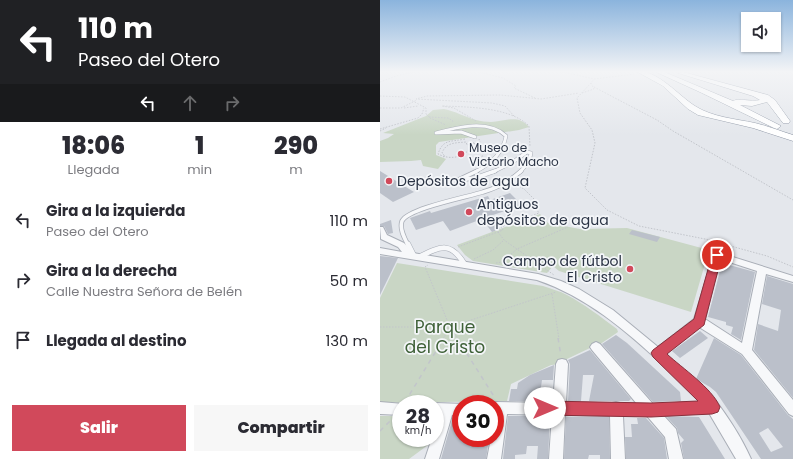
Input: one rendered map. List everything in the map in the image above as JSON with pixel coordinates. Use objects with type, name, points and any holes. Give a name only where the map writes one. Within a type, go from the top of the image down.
[{"type":"highway","points":[[674,92],[695,110],[709,115],[756,126],[793,138]]},
{"type":"highway","points":[[704,92],[729,105],[739,117],[756,126]]},
{"type":"highway","points":[[708,92],[793,133]]},
{"type":"highway","points":[[711,92],[774,113],[789,124]]},
{"type":"highway","points":[[748,104],[761,103],[764,99],[751,92]]},
{"type":"highway","points":[[751,92],[769,100],[789,124]]},
{"type":"highway","points":[[695,110],[722,114],[731,111],[732,108]]},
{"type":"street","points":[[380,229],[384,237],[401,245],[414,257]]},
{"type":"street","points":[[380,251],[432,260],[464,263],[482,268],[538,277],[561,285],[593,302],[658,353],[699,392],[712,407],[744,459]]},
{"type":"street","points":[[658,353],[699,321],[717,255],[793,278]]},
{"type":"street","points":[[746,351],[762,269]]},
{"type":"street","points":[[699,321],[746,351],[793,410]]},
{"type":"street","points":[[596,347],[671,434],[676,459]]},
{"type":"street","points":[[556,459],[562,364]]},
{"type":"street","points":[[504,408],[616,408],[651,410],[712,407]]},
{"type":"street","points":[[380,408],[392,408]]},
{"type":"street","points":[[616,408],[618,459]]},
{"type":"street","points":[[432,459],[434,447]]},
{"type":"street","points":[[494,459],[495,447]]},
{"type":"lane","points":[[464,263],[459,252],[447,247],[438,248],[414,257],[403,234],[402,221],[407,215],[428,207],[484,192],[508,181],[524,168],[531,158],[530,152],[505,167],[481,176],[458,180],[472,174],[488,164],[502,148],[506,138],[502,131],[492,128],[463,128],[436,133],[461,132],[475,137]]},
{"type":"path","points":[[523,92],[536,99]]},
{"type":"path","points":[[604,92],[657,120],[673,131],[793,200]]},
{"type":"path","points":[[418,100],[416,99],[427,96],[500,95],[536,99],[553,98],[581,93]]},
{"type":"path","points":[[581,93],[577,98],[580,113],[592,130],[595,143],[585,188],[606,210],[639,226],[705,240],[760,254],[793,267]]},
{"type":"path","points":[[380,96],[405,97],[419,106],[426,108],[426,114],[429,117],[446,125],[451,125]]},
{"type":"path","points":[[401,108],[418,100],[492,103],[505,106],[514,116]]},
{"type":"path","points":[[380,108],[419,106]]},
{"type":"path","points":[[492,128],[456,110],[442,106],[484,108],[514,116],[528,124],[530,128],[530,152]]},
{"type":"path","points":[[456,110],[460,107]]},
{"type":"path","points":[[380,129],[418,118],[422,114],[424,108]]},
{"type":"path","points":[[429,117],[448,118],[454,121],[447,130]]},
{"type":"path","points":[[380,131],[390,126]]},
{"type":"path","points":[[471,135],[474,144],[472,148]]},
{"type":"path","points":[[460,142],[461,140],[446,142],[441,145],[437,152],[443,157],[456,158],[466,154],[479,142]]},
{"type":"path","points":[[441,145],[466,142],[467,145],[479,142]]},
{"type":"path","points":[[479,142],[483,152],[480,162],[488,164]]},
{"type":"path","points":[[443,157],[445,156],[442,151],[446,145]]},
{"type":"path","points":[[454,249],[503,230],[501,227],[539,213],[537,210],[537,202],[529,192],[508,181]]},
{"type":"path","points":[[482,268],[502,262],[517,249],[568,227]]},
{"type":"path","points":[[498,232],[504,240],[546,270]]},
{"type":"path","points":[[464,263],[486,254],[504,240]]},
{"type":"path","points":[[432,260],[426,267],[450,327],[491,395]]},
{"type":"path","points":[[380,327],[450,327],[558,291],[561,285]]},
{"type":"path","points":[[552,293],[562,364]]},
{"type":"path","points":[[409,395],[450,327]]},
{"type":"path","points":[[380,431],[392,419]]},
{"type":"green space","points":[[444,109],[472,119],[491,122],[516,119],[525,123],[529,127],[519,130],[439,142],[436,145],[436,155],[446,159],[438,169],[423,166],[421,160],[380,162],[380,141],[394,134],[383,133],[426,116],[433,110]]},
{"type":"green space","name":"Campo de fútbol El Cristo","points":[[540,214],[548,223],[580,229],[627,228],[709,250],[691,312],[559,271],[553,266],[547,273],[473,261],[465,255],[457,245]]},
{"type":"green space","name":"Parque del Cristo","points":[[397,263],[543,286],[580,302],[617,329],[618,332],[596,347],[590,348],[567,359],[562,364],[551,365],[511,384],[507,401],[504,401],[504,395],[452,395],[452,402],[444,402],[444,395],[392,395],[392,403],[380,403],[380,298]]},
{"type":"green space","points":[[380,416],[392,416],[392,447],[425,447],[409,459],[380,459]]},
{"type":"building","name":"Depósitos de agua","points":[[380,171],[414,192],[393,202],[380,193]]},
{"type":"building","name":"Antiguos depósitos de agua","points":[[510,193],[522,205],[490,216],[500,229],[492,232],[482,219],[450,231],[443,221],[416,230],[410,218],[430,211],[431,213],[488,196],[490,200]]},
{"type":"building","points":[[391,220],[393,233],[388,234],[384,226],[380,226],[380,224]]},
{"type":"building","points":[[632,230],[660,237],[657,242],[629,234]]},
{"type":"building","points":[[380,256],[398,258],[380,295]]},
{"type":"building","points":[[722,263],[755,272],[741,340],[731,334],[733,327],[726,325],[726,322],[708,317]]},
{"type":"building","points":[[767,276],[793,284],[793,398],[754,350],[758,324],[778,331],[781,310],[762,304]]},
{"type":"building","points":[[700,331],[708,338],[680,358],[672,351]]},
{"type":"building","points":[[616,335],[627,343],[680,392],[681,401],[653,402],[602,344]]},
{"type":"building","points":[[714,338],[741,355],[788,415],[793,419],[793,459],[761,459],[716,392],[696,379]],"holes":[[[768,428],[783,447],[771,452],[759,433]]]},
{"type":"building","points":[[590,350],[631,399],[629,401],[589,401],[594,375],[583,375],[581,401],[568,401],[570,364],[568,360]]},
{"type":"building","points":[[554,365],[553,380],[542,380],[539,401],[509,401],[511,389],[517,389],[518,383],[530,375]]},
{"type":"building","points":[[508,416],[550,416],[548,459],[537,459],[538,446],[527,446],[526,454],[515,455],[515,459],[503,459]]},
{"type":"building","points":[[666,416],[699,417],[725,459],[684,459],[681,443],[684,440],[678,433],[677,428]]},
{"type":"building","points":[[566,417],[609,417],[610,459],[600,459],[600,455],[589,455],[588,459],[564,459]]},
{"type":"building","points":[[637,418],[646,418],[664,438],[667,459],[626,459],[625,437],[632,437],[631,424],[638,424]]},
{"type":"building","points":[[452,420],[452,447],[488,447],[486,459],[441,459]]},
{"type":"place","name":"Museo de Victorio Macho","points":[[461,154]]},
{"type":"place","name":"Depósitos de agua","points":[[389,181]]},
{"type":"place","name":"Antiguos depósitos de agua","points":[[469,212]]},
{"type":"place","name":"Campo de fútbol El Cristo","points":[[630,269]]},
{"type":"route","points":[[545,408],[616,408],[651,410],[712,407],[699,392],[658,353],[699,321],[717,255]]}]
